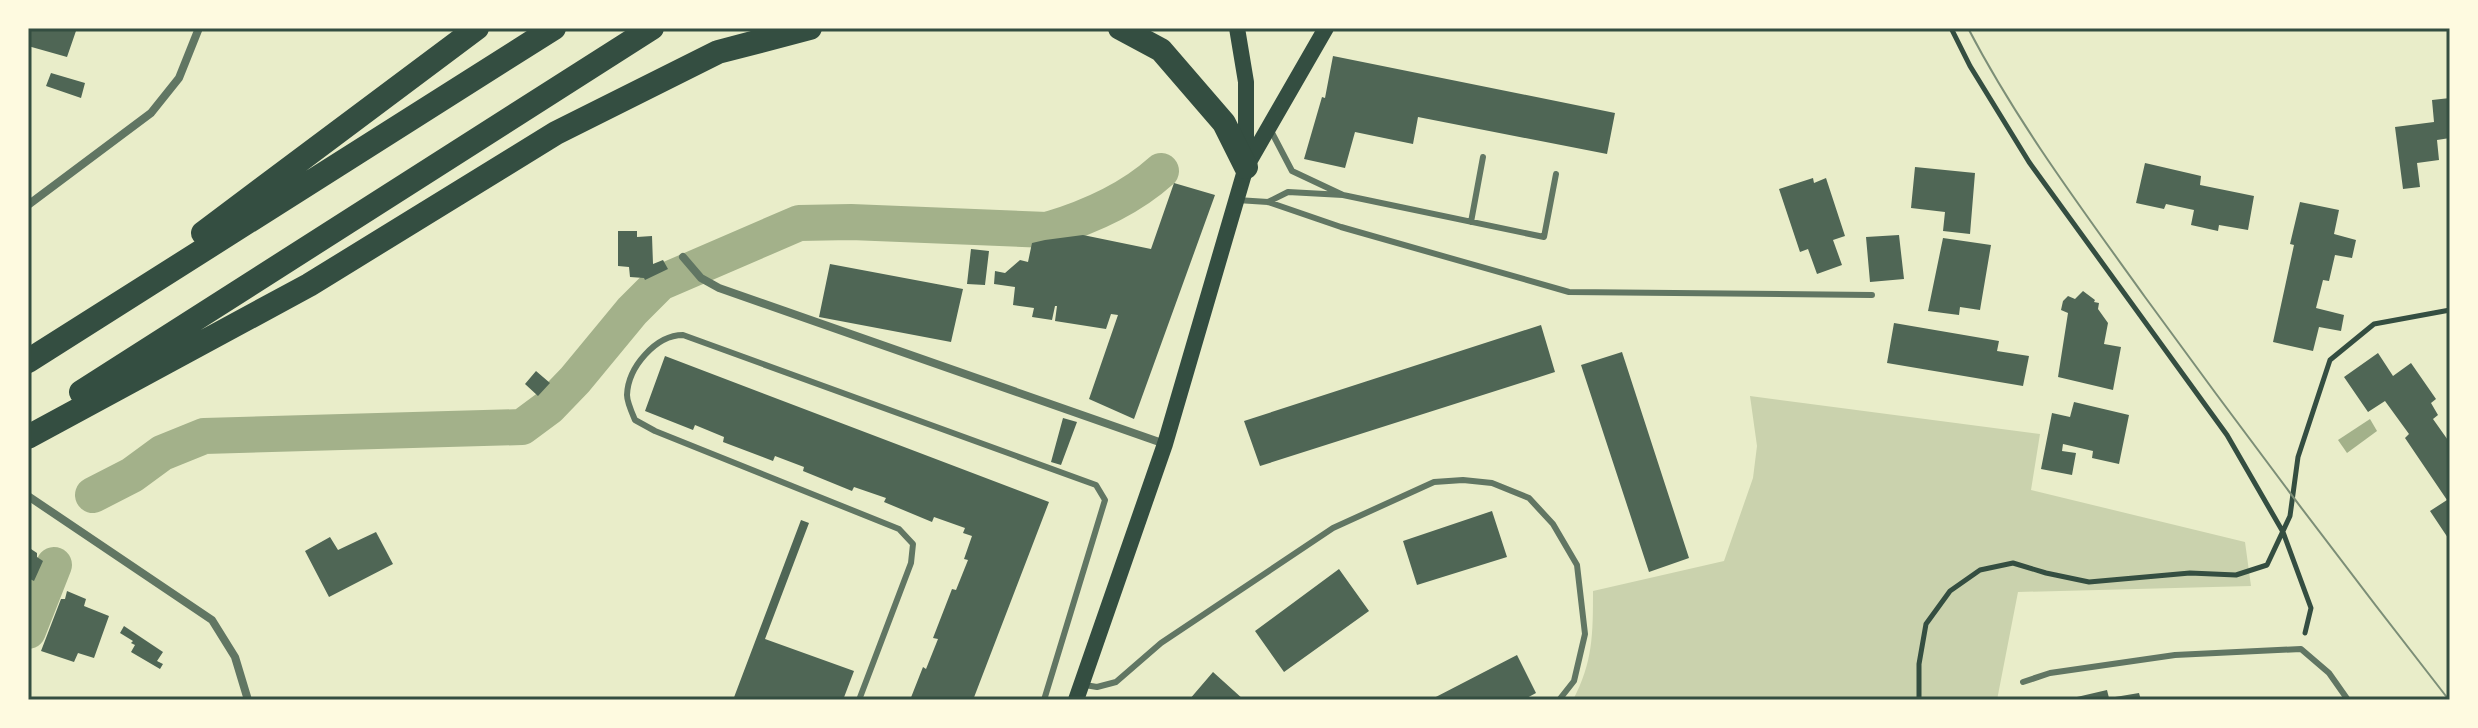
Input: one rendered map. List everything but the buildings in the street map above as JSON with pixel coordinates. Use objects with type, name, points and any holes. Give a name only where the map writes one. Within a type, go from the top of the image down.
[{"type":"highway","points":[[56,342],[477,28]]},
{"type":"highway","points":[[28,361],[554,28]]},
{"type":"highway","points":[[28,426],[652,28]]},
{"type":"highway","points":[[28,437],[309,285],[556,133],[718,52],[810,28]]},
{"type":"highway","points":[[1120,28],[1161,50],[1224,123],[1246,167]]},
{"type":"main road","points":[[1237,28],[1246,82],[1246,167]]},
{"type":"main road","points":[[1079,692],[1165,444],[1246,167],[1326,28]]},
{"type":"street","points":[[28,205],[151,113],[179,78],[199,28]]},
{"type":"street","points":[[683,257],[701,278],[719,288],[1165,444]]},
{"type":"street","points":[[28,496],[212,620],[235,657],[248,700]]},
{"type":"lane","points":[[1268,126],[1292,171],[1343,195]]},
{"type":"lane","points":[[1471,222],[1483,157]]},
{"type":"lane","points":[[1268,202],[1288,192],[1343,195],[1544,237],[1556,174]]},
{"type":"lane","points":[[1236,200],[1268,202],[1341,227],[1569,292],[1872,295]]},
{"type":"lane","points":[[859,700],[911,563],[913,544],[899,529],[655,431],[635,420],[627,395],[634,372],[646,351],[674,335],[698,340],[1096,485],[1105,500],[1044,700]]},
{"type":"lane","points":[[1079,692],[1116,682],[1161,643],[1333,528],[1434,482],[1463,480],[1492,483],[1529,498],[1553,524],[1577,565],[1585,634],[1574,681],[1559,700]]},
{"type":"lane","points":[[2023,682],[2050,673],[2175,655],[2301,649],[2329,673],[2348,700]]},
{"type":"path","points":[[1951,28],[1970,66],[2029,162],[2227,435],[2283,532],[2311,608],[2301,649]]},
{"type":"path","points":[[1919,700],[1919,664],[1926,624],[1950,591],[1980,570],[2013,563],[2089,582],[2190,573],[2236,575],[2267,565],[2290,516],[2298,457],[2330,360],[2374,324],[2450,310]]},
{"type":"shaded area","points":[[1750,396],[2040,434],[2031,490],[2245,542],[2251,586],[2018,592],[1997,700],[1573,700],[1585,673],[1590,647],[1593,591],[1724,561],[1753,478],[1757,446]]},
{"type":"shaded area","points":[[2370,419],[2377,431],[2347,453],[2338,440]]},
{"type":"waterway","points":[[93,495],[132,475],[162,453],[204,436],[522,427],[549,407],[575,380],[632,311],[660,283],[799,223],[851,222],[1047,230],[1107,206],[1161,171]]},
{"type":"waterway","points":[[28,631],[54,565]]},
{"type":"tram line","points":[[1968,28],[2029,132],[2098,231],[2257,449],[2449,700]]}]
